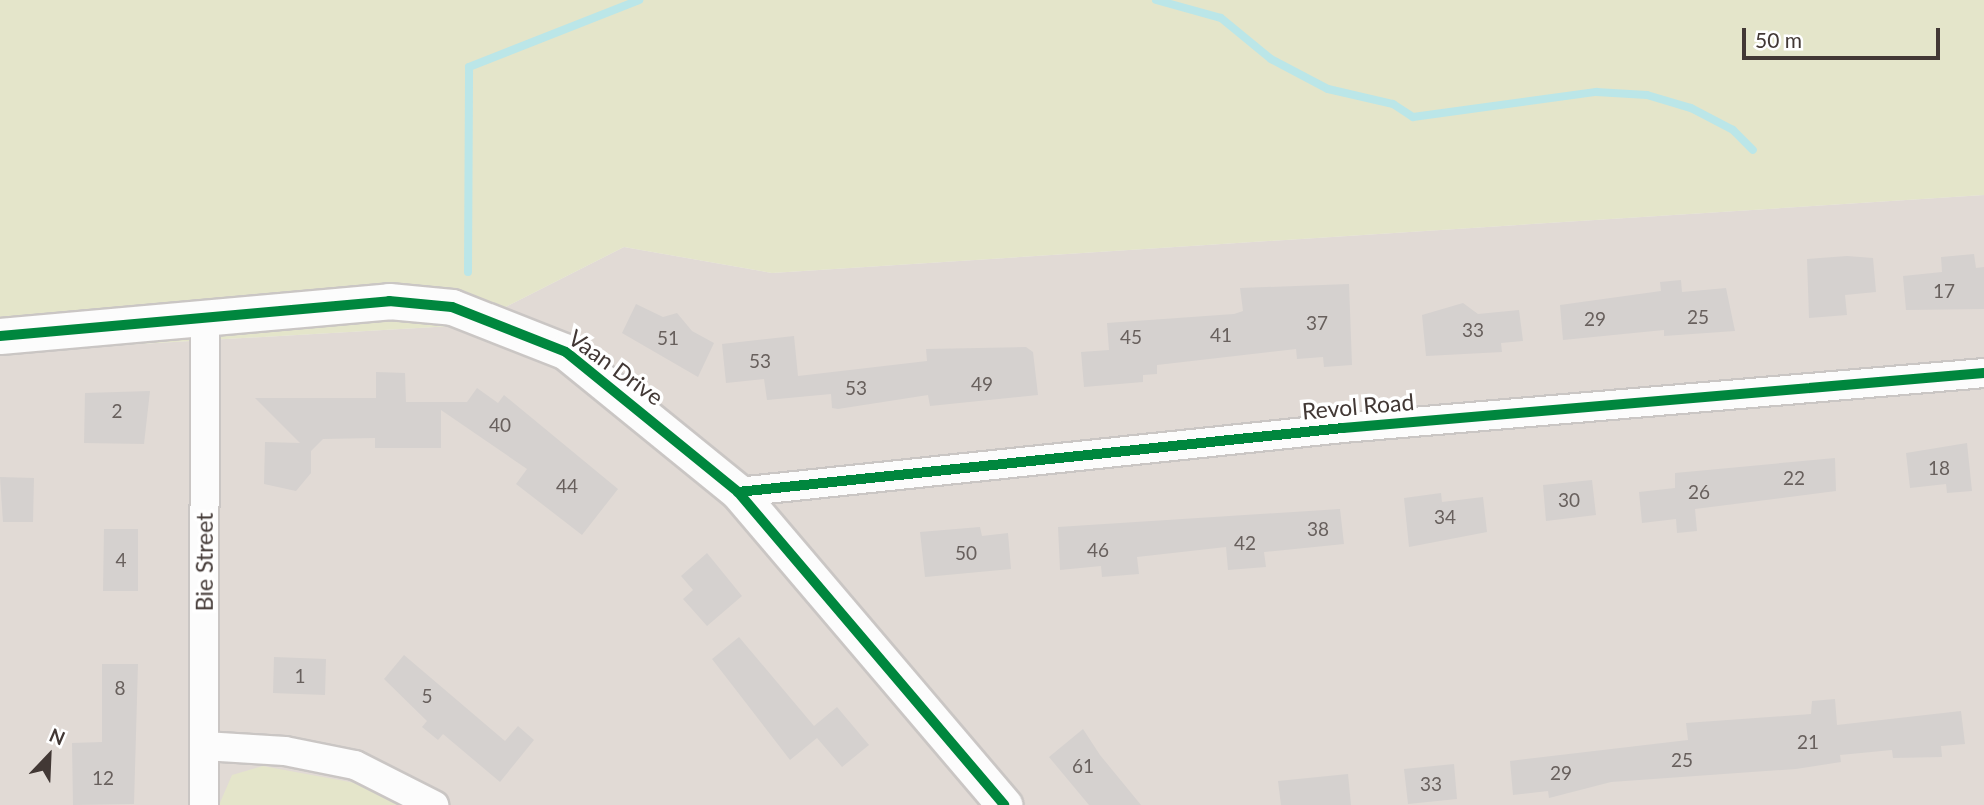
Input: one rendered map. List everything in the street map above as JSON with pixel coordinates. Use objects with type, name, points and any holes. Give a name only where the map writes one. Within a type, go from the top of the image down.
[{"type":"street","name":"Vaan Drive","points":[[0,336],[205,320],[389,301],[452,307],[566,352],[738,492],[1004,805]]},
{"type":"street","name":"Bie Street","points":[[204,805],[205,320]]},
{"type":"street","name":"Revol Road","points":[[738,492],[1343,428],[1984,373]]},
{"type":"street","points":[[204,746],[285,751],[355,765],[434,805]]},
{"type":"shaded area","points":[[1984,195],[1984,805],[0,805],[0,352],[470,325],[624,247],[772,273]]},
{"type":"green space","points":[[0,0],[1984,0],[1984,195],[772,273],[624,247],[470,325],[0,352]]},
{"type":"green space","points":[[263,766],[377,787],[407,805],[219,805],[232,775]]},
{"type":"building","points":[[1974,254],[1976,268],[1984,267],[1984,309],[1906,310],[1903,276],[1942,272],[1941,257]]},
{"type":"building","points":[[1847,256],[1873,258],[1876,292],[1845,295],[1847,315],[1809,318],[1807,259]]},
{"type":"building","points":[[1681,280],[1682,292],[1726,288],[1735,331],[1664,336],[1664,330],[1563,340],[1560,305],[1661,291],[1660,282]]},
{"type":"building","points":[[1349,284],[1352,365],[1324,367],[1323,357],[1297,359],[1296,349],[1157,365],[1157,374],[1143,375],[1143,382],[1084,387],[1081,352],[1109,350],[1107,323],[1234,314],[1243,311],[1240,288]]},
{"type":"building","points":[[1463,303],[1478,314],[1519,310],[1523,341],[1501,343],[1502,352],[1426,356],[1422,315]]},
{"type":"building","points":[[636,304],[663,317],[677,313],[692,331],[714,343],[698,377],[622,333]]},
{"type":"building","points":[[794,336],[798,376],[927,361],[926,349],[1026,347],[1033,352],[1038,395],[930,406],[928,395],[838,409],[832,408],[831,394],[767,400],[764,379],[726,383],[722,344]]},
{"type":"building","points":[[376,372],[405,373],[406,402],[467,402],[477,388],[498,403],[504,395],[618,489],[582,535],[516,484],[527,469],[441,410],[441,448],[375,448],[375,438],[323,439],[311,451],[311,473],[296,491],[264,484],[265,442],[300,443],[255,398],[376,398]]},
{"type":"building","points":[[150,391],[144,444],[84,443],[85,393]]},
{"type":"building","points":[[1967,443],[1972,491],[1947,493],[1946,484],[1910,488],[1906,453]]},
{"type":"building","points":[[1835,458],[1836,491],[1695,509],[1697,531],[1677,533],[1676,519],[1642,523],[1639,492],[1675,488],[1675,473]]},
{"type":"building","points":[[0,477],[34,478],[33,522],[3,522]]},
{"type":"building","points":[[1592,480],[1596,515],[1546,521],[1543,485]]},
{"type":"building","points":[[1441,493],[1442,502],[1483,497],[1487,532],[1409,547],[1404,498]]},
{"type":"building","points":[[1340,509],[1344,544],[1264,552],[1266,567],[1228,570],[1226,547],[1137,557],[1139,574],[1102,577],[1101,566],[1060,570],[1058,527]]},
{"type":"building","points":[[980,527],[982,536],[1008,533],[1011,569],[925,577],[920,532]]},
{"type":"building","points":[[104,529],[138,529],[138,591],[103,591]]},
{"type":"building","points":[[707,553],[742,596],[707,626],[683,599],[693,590],[681,576]]},
{"type":"building","points":[[739,637],[814,726],[837,707],[869,745],[842,767],[817,738],[790,760],[712,659]]},
{"type":"building","points":[[404,655],[505,741],[518,726],[534,740],[500,782],[443,734],[438,740],[422,727],[427,721],[384,679]]},
{"type":"building","points":[[274,657],[326,659],[325,695],[273,693]]},
{"type":"building","points":[[102,664],[138,664],[134,804],[73,805],[72,743],[102,742]]},
{"type":"building","points":[[1835,699],[1837,725],[1961,711],[1965,744],[1941,746],[1942,757],[1893,758],[1892,750],[1840,755],[1841,762],[1796,769],[1611,782],[1549,798],[1548,791],[1513,795],[1510,761],[1688,740],[1686,723],[1811,714],[1812,701]]},
{"type":"building","points":[[1083,729],[1100,755],[1141,805],[1089,805],[1049,757]]},
{"type":"building","points":[[1454,764],[1457,799],[1408,804],[1404,769]]},
{"type":"building","points":[[1348,774],[1351,805],[1281,805],[1278,781]]},
{"type":"waterway","points":[[468,272],[469,67],[639,0]]},
{"type":"waterway","points":[[1156,0],[1221,18],[1271,59],[1328,89],[1393,104],[1413,117],[1596,92],[1647,95],[1691,108],[1733,130],[1753,150]]},
{"type":"cycle path","points":[[0,336],[389,301],[452,307],[566,352],[738,492],[1004,805]]},
{"type":"cycle path","points":[[738,492],[1343,428],[1984,373]]}]
